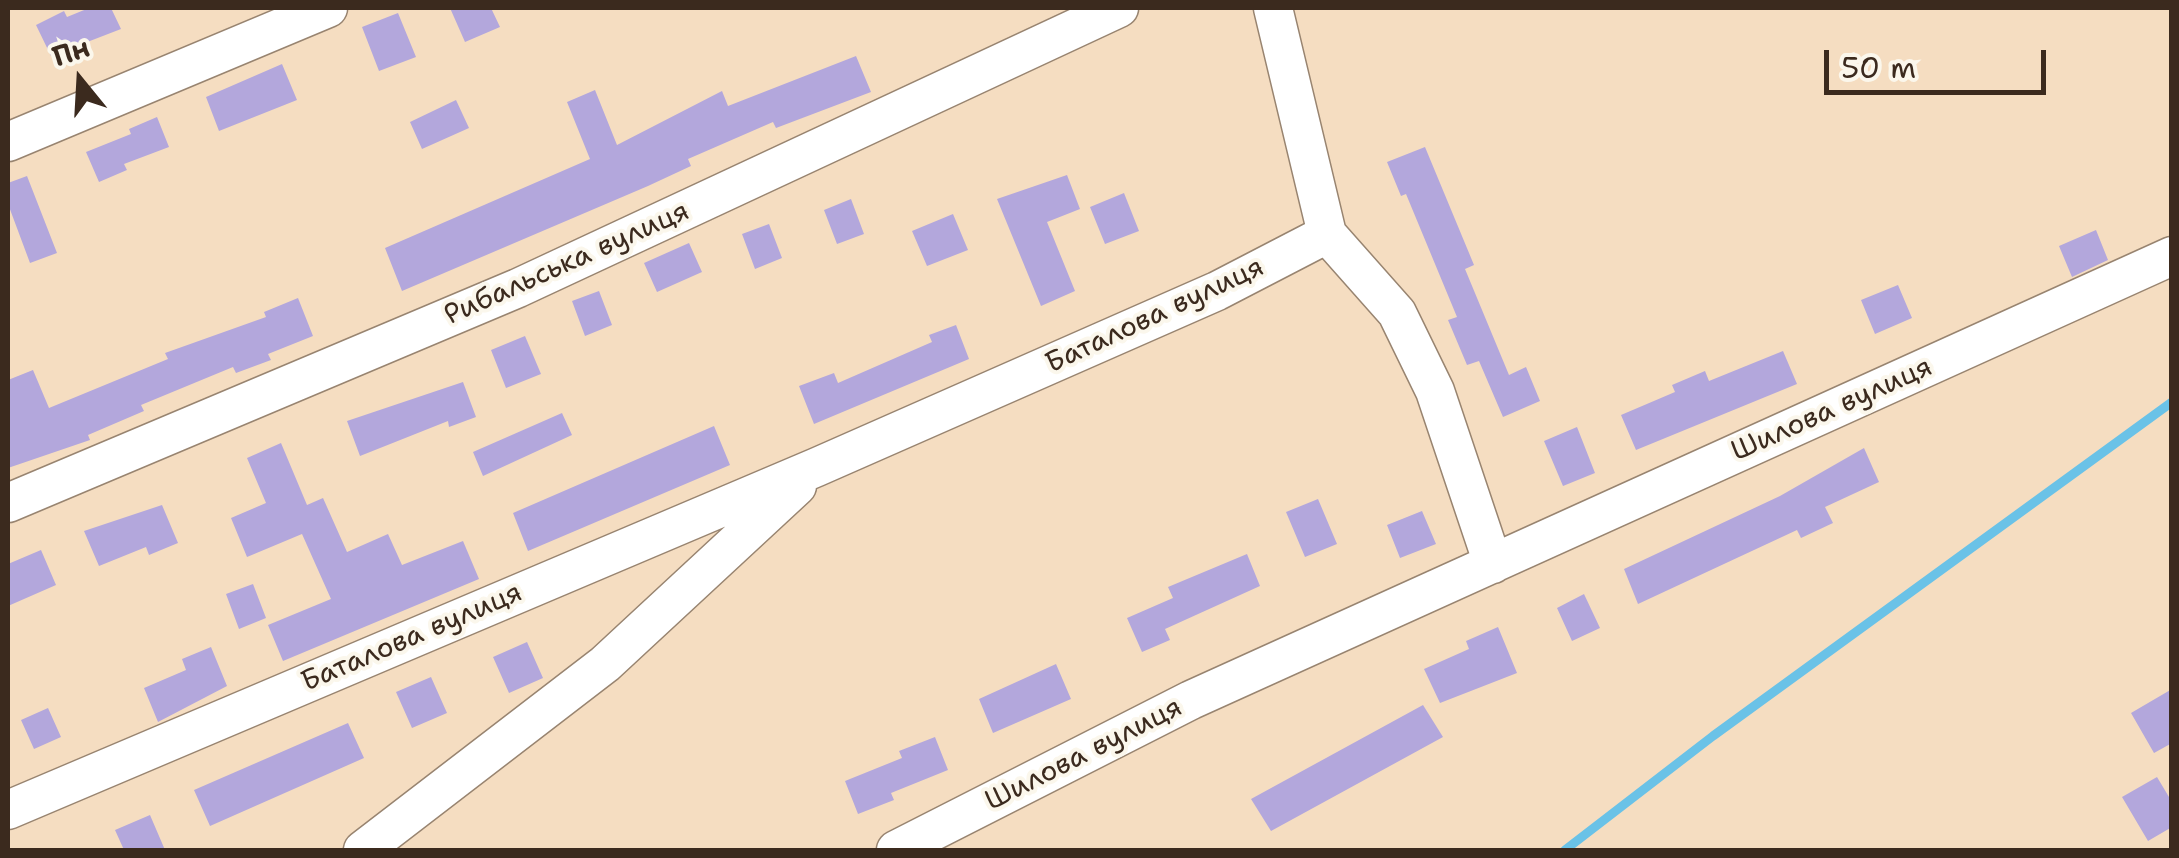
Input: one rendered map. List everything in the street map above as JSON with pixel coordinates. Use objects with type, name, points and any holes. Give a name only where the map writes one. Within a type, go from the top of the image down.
[{"type":"street","points":[[8,142],[328,8]]},
{"type":"street","name":"Рибальська вулиця","points":[[8,503],[518,288],[1119,8]]},
{"type":"street","points":[[1273,8],[1327,234],[1397,313],[1435,391],[1493,564]]},
{"type":"street","name":"Баталова вулиця","points":[[8,810],[817,467],[1216,291],[1327,234]]},
{"type":"street","name":"Шилова вулиця","points":[[896,850],[1192,700],[2172,256]]},
{"type":"street","name":"Баталова вулиця","points":[[362,850],[605,664],[817,467]]},
{"type":"building","points":[[89,8],[111,8],[121,29],[51,56],[36,25],[64,11],[67,17]]},
{"type":"building","points":[[450,8],[491,8],[500,27],[465,42]]},
{"type":"building","points":[[398,13],[416,57],[379,71],[362,27]]},
{"type":"building","points":[[856,56],[871,92],[776,128],[773,122],[688,159],[691,166],[648,186],[402,291],[385,248],[590,159],[567,102],[595,90],[617,145],[722,91],[728,106]]},
{"type":"building","points":[[282,64],[297,100],[219,131],[206,97]]},
{"type":"building","points":[[456,100],[469,128],[422,149],[410,122]]},
{"type":"building","points":[[157,117],[169,147],[124,164],[127,170],[99,182],[86,152],[131,134],[129,129]]},
{"type":"building","points":[[1425,147],[1474,265],[1465,269],[1509,375],[1526,367],[1540,401],[1503,417],[1479,361],[1467,365],[1448,320],[1457,317],[1406,194],[1401,196],[1387,162]]},
{"type":"building","points":[[1067,175],[1080,209],[1047,222],[1075,291],[1041,306],[997,199]]},
{"type":"building","points":[[27,176],[57,253],[30,263],[8,204],[8,183]]},
{"type":"building","points":[[1124,193],[1139,231],[1105,244],[1090,207]]},
{"type":"building","points":[[851,199],[864,234],[837,244],[824,210]]},
{"type":"building","points":[[953,214],[968,250],[927,266],[912,231]]},
{"type":"building","points":[[769,224],[782,258],[755,269],[742,234]]},
{"type":"building","points":[[2096,230],[2108,260],[2072,277],[2059,246]]},
{"type":"building","points":[[689,243],[702,272],[657,292],[644,263]]},
{"type":"building","points":[[1898,285],[1912,318],[1875,334],[1861,300]]},
{"type":"building","points":[[599,291],[612,325],[585,336],[572,301]]},
{"type":"building","points":[[298,298],[313,336],[268,354],[271,360],[236,373],[233,367],[141,405],[144,411],[88,435],[90,440],[8,468],[8,380],[33,370],[49,408],[168,359],[165,353],[266,317],[264,312]]},
{"type":"building","points":[[956,325],[969,359],[814,424],[799,386],[834,373],[838,383],[932,342],[929,335]]},
{"type":"building","points":[[525,336],[541,374],[506,388],[491,350]]},
{"type":"building","points":[[1783,351],[1797,384],[1636,450],[1621,415],[1675,392],[1672,385],[1705,371],[1709,381]]},
{"type":"building","points":[[463,382],[476,417],[449,427],[448,421],[360,456],[347,421]]},
{"type":"building","points":[[562,413],[572,435],[483,476],[473,452]]},
{"type":"building","points":[[714,426],[730,465],[528,551],[513,513]]},
{"type":"building","points":[[1577,427],[1595,473],[1563,486],[1544,441]]},
{"type":"building","points":[[281,443],[307,505],[323,498],[347,552],[388,534],[402,565],[463,541],[479,579],[283,661],[268,625],[331,599],[302,534],[247,557],[231,518],[266,503],[247,458]]},
{"type":"building","points":[[1864,448],[1879,482],[1825,507],[1833,523],[1801,538],[1797,530],[1638,604],[1624,569],[1780,496]]},
{"type":"building","points":[[1318,499],[1337,544],[1305,557],[1286,512]]},
{"type":"building","points":[[162,505],[178,543],[149,555],[146,547],[99,566],[84,531]]},
{"type":"building","points":[[1422,511],[1436,544],[1400,558],[1387,525]]},
{"type":"building","points":[[41,550],[56,585],[8,606],[8,564]]},
{"type":"building","points":[[1247,554],[1260,586],[1165,629],[1170,640],[1142,652],[1127,618],[1173,598],[1168,587]]},
{"type":"building","points":[[253,584],[266,618],[239,629],[226,594]]},
{"type":"building","points":[[1584,594],[1600,628],[1572,641],[1557,608]]},
{"type":"building","points":[[1498,627],[1517,673],[1440,703],[1424,669],[1469,649],[1466,641]]},
{"type":"building","points":[[527,642],[543,678],[509,693],[493,657]]},
{"type":"building","points":[[211,647],[227,686],[158,722],[144,688],[186,670],[182,659]]},
{"type":"building","points":[[1056,664],[1071,699],[993,733],[979,699]]},
{"type":"building","points":[[431,677],[447,713],[412,728],[396,692]]},
{"type":"building","points":[[2172,689],[2172,743],[2154,753],[2131,713]]},
{"type":"building","points":[[1423,705],[1443,737],[1271,831],[1251,799]]},
{"type":"building","points":[[48,708],[61,737],[34,749],[21,720]]},
{"type":"building","points":[[348,723],[364,758],[210,826],[194,790]]},
{"type":"building","points":[[935,737],[948,770],[891,793],[894,800],[858,814],[845,781],[902,758],[899,751]]},
{"type":"building","points":[[2157,777],[2172,802],[2172,827],[2148,841],[2122,797]]},
{"type":"building","points":[[150,815],[165,850],[124,850],[115,830]]},
{"type":"waterway","points":[[1565,850],[1713,736],[2172,402]]}]
